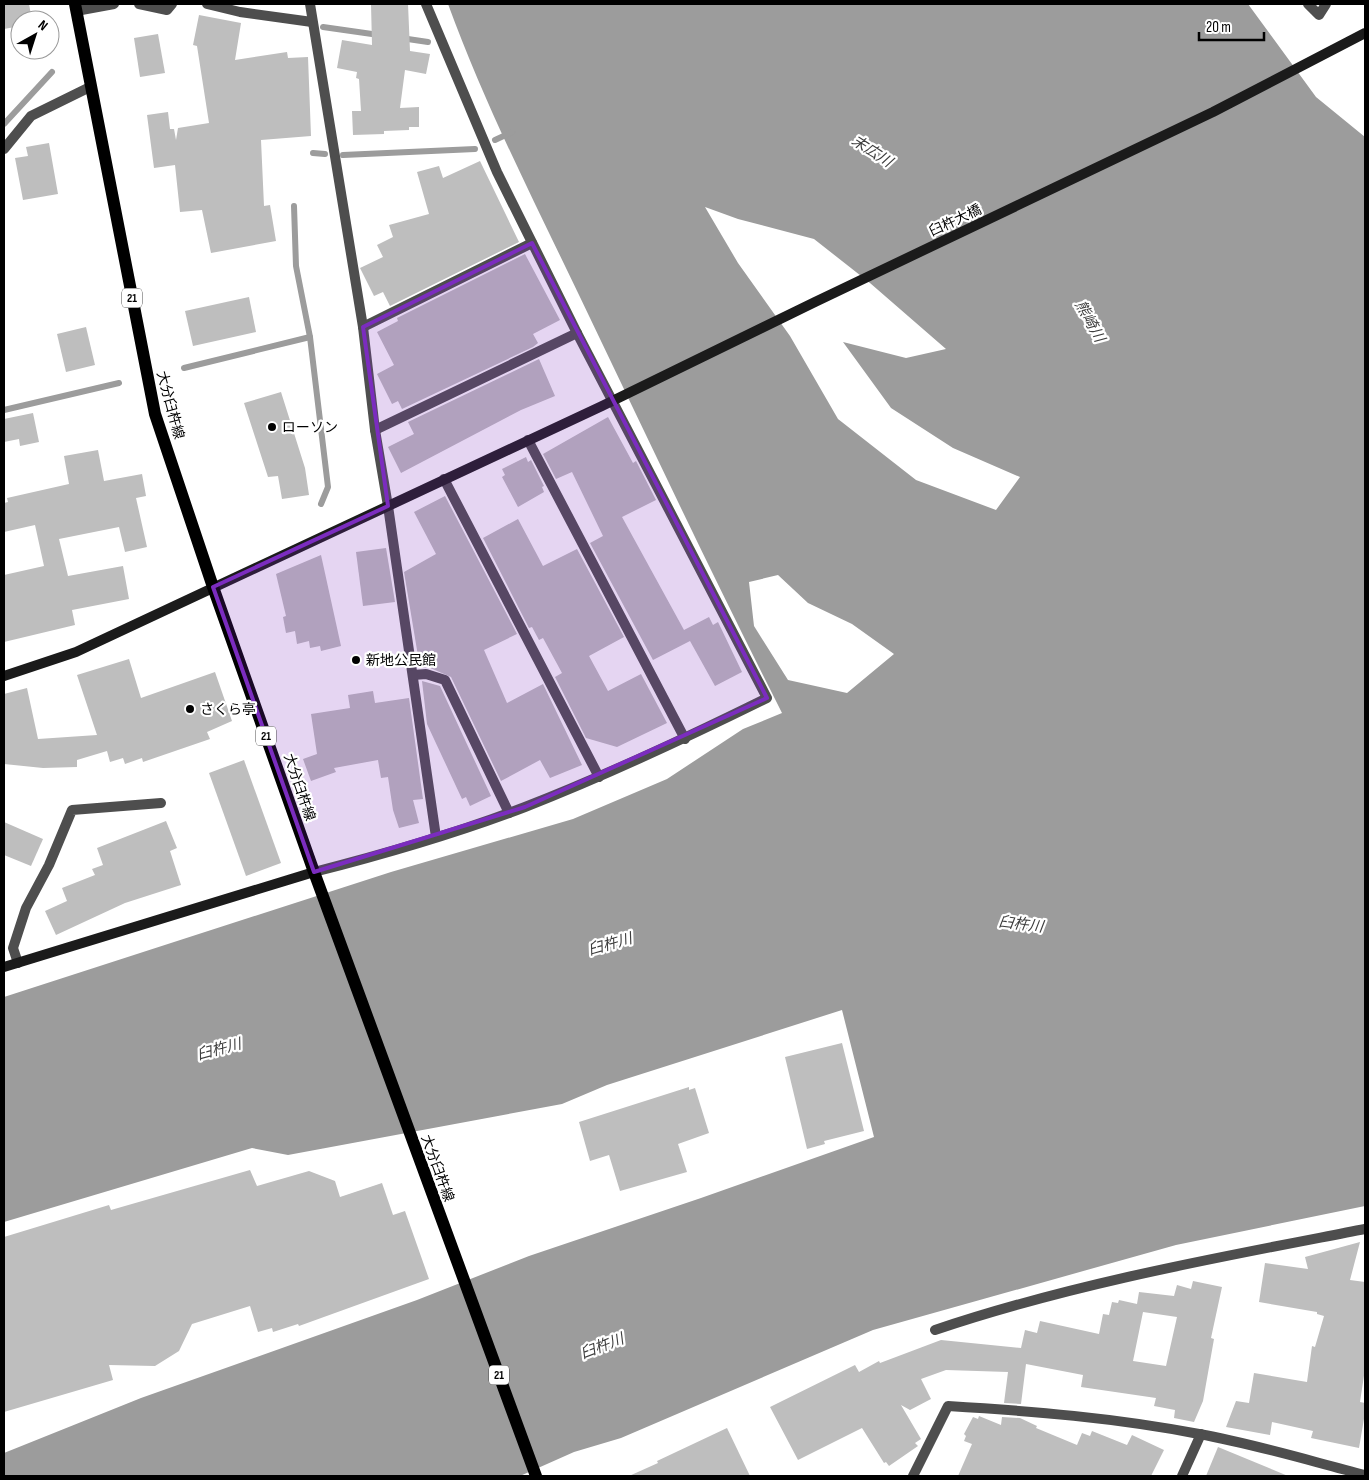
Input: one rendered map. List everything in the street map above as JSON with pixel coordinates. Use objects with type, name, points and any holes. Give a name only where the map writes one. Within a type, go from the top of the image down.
[{"type":"main road","name":"大分臼杵線","points":[[76,8],[155,414],[213,587],[314,872],[536,1476]]},
{"type":"street","points":[[76,8],[114,4]]},
{"type":"street","points":[[139,4],[167,10],[172,4]]},
{"type":"street","points":[[207,4],[240,12],[312,22]]},
{"type":"street","points":[[310,4],[363,327],[375,430],[388,506],[436,837]]},
{"type":"street","points":[[4,967],[510,813],[599,777],[767,698],[577,333],[497,172],[426,4]]},
{"type":"street","points":[[1308,4],[1318,15],[1326,4]]},
{"type":"street","name":"臼杵大橋","points":[[4,676],[76,652],[602,406],[1204,116],[1365,33]]},
{"type":"street","points":[[4,150],[31,116],[90,86]]},
{"type":"street","points":[[363,327],[532,243]]},
{"type":"street","points":[[375,430],[577,333]]},
{"type":"street","points":[[528,440],[685,738]]},
{"type":"street","points":[[444,479],[599,777]]},
{"type":"street","points":[[412,676],[426,674],[445,680],[510,813]]},
{"type":"street","points":[[18,963],[14,948],[26,908],[49,865],[72,810],[161,803]]},
{"type":"street","points":[[4,943],[14,948]]},
{"type":"street","points":[[935,1330],[985,1313],[1168,1268],[1365,1229]]},
{"type":"street","points":[[913,1476],[948,1406],[1015,1410],[1120,1422],[1201,1434],[1365,1475]]},
{"type":"street","points":[[1182,1476],[1201,1434]]},
{"type":"highlighted area","points":[[532,243],[767,698],[525,807],[314,872],[213,587],[388,506],[363,327]]},
{"type":"water","points":[[448,4],[1248,4],[1316,97],[1365,137],[1365,1206],[1176,1245],[873,1330],[621,1438],[574,1452],[520,1476],[4,1476],[4,1453],[141,1398],[417,1300],[529,1256],[874,1137],[842,1010],[607,1085],[562,1104],[288,1155],[252,1148],[4,1222],[4,997],[391,872],[573,819],[667,779],[743,729],[782,713],[527,187],[462,41]],"holes":[[[705,207],[738,219],[814,239],[870,283],[946,349],[906,358],[843,342],[891,408],[953,448],[1020,477],[996,510],[916,480],[838,419],[790,336],[738,263]],[[778,575],[808,603],[852,624],[894,654],[847,693],[788,680],[754,626],[749,582]]]},
{"type":"building","points":[[4,4],[29,4],[30,10],[10,10],[10,28],[4,29]]},
{"type":"building","points":[[371,4],[408,4],[410,51],[430,54],[426,74],[405,70],[400,108],[419,107],[419,127],[409,127],[409,130],[384,131],[384,134],[353,135],[352,111],[361,111],[359,79],[356,78],[357,72],[337,68],[342,40],[372,45]]},
{"type":"building","points":[[199,15],[241,23],[235,60],[287,52],[288,58],[308,57],[311,136],[261,140],[264,206],[270,205],[276,241],[211,253],[202,210],[180,212],[175,165],[154,168],[147,115],[168,112],[170,129],[174,129],[176,140],[178,128],[209,123],[197,46],[193,45]]},
{"type":"building","points":[[158,34],[165,73],[140,77],[134,38]]},
{"type":"building","points":[[49,143],[58,194],[23,200],[15,158],[28,156],[26,147]]},
{"type":"building","points":[[480,161],[519,242],[390,306],[383,292],[374,296],[360,268],[383,257],[377,245],[393,237],[389,225],[429,214],[417,172],[439,166],[443,178]]},
{"type":"building","points":[[525,254],[560,320],[533,334],[538,343],[533,347],[402,409],[398,401],[392,404],[377,374],[394,365],[377,332],[398,321],[397,318]]},
{"type":"building","points":[[249,297],[256,332],[193,346],[185,311]]},
{"type":"building","points":[[86,327],[95,365],[66,372],[57,334]]},
{"type":"building","points":[[539,359],[555,396],[521,410],[401,473],[388,447],[414,434],[408,422]]},
{"type":"building","name":"ローソン","points":[[281,392],[305,468],[309,495],[282,499],[278,476],[268,477],[244,403]]},
{"type":"building","points":[[33,413],[39,442],[20,446],[19,439],[4,442],[4,419]]},
{"type":"building","points":[[608,417],[633,463],[636,461],[656,500],[622,517],[684,630],[709,617],[713,625],[718,622],[742,672],[715,686],[690,641],[653,660],[590,543],[603,536],[572,472],[556,479],[543,454]]},
{"type":"building","points":[[98,450],[104,481],[142,474],[146,496],[136,498],[147,547],[125,552],[119,527],[59,539],[68,576],[123,566],[129,599],[72,610],[75,625],[4,642],[4,575],[44,566],[35,525],[4,532],[4,503],[8,502],[7,498],[69,484],[64,456]]},
{"type":"building","points":[[526,457],[528,462],[531,460],[544,486],[542,487],[544,492],[518,507],[502,477],[505,475],[502,469]]},
{"type":"building","points":[[445,496],[517,634],[484,650],[507,703],[543,684],[582,765],[550,778],[540,760],[501,781],[451,677],[428,667],[420,668],[404,572],[436,554],[414,512]]},
{"type":"building","points":[[518,519],[543,566],[577,549],[624,637],[589,656],[608,691],[641,674],[667,723],[617,747],[586,738],[555,677],[562,673],[543,638],[539,640],[532,627],[529,628],[483,538]]},
{"type":"building","points":[[386,548],[395,602],[363,606],[356,552]]},
{"type":"building","points":[[321,555],[341,646],[321,651],[320,646],[310,648],[309,641],[297,644],[295,631],[286,633],[283,617],[286,616],[276,574]]},
{"type":"building","points":[[129,659],[141,698],[215,672],[232,721],[207,732],[210,739],[143,762],[142,758],[125,764],[123,758],[110,762],[107,751],[77,760],[77,767],[43,768],[4,764],[4,694],[27,688],[38,739],[97,735],[77,675]]},
{"type":"building","points":[[422,681],[440,686],[491,796],[470,806],[466,797],[462,799],[427,724]]},
{"type":"building","points":[[373,691],[375,703],[409,698],[423,799],[413,800],[419,823],[399,828],[393,810],[388,777],[381,778],[378,760],[334,768],[336,772],[311,781],[303,759],[317,754],[311,714],[350,708],[348,695]]},
{"type":"building","points":[[244,760],[281,863],[246,876],[209,773]]},
{"type":"building","points":[[166,821],[177,848],[170,851],[181,885],[125,903],[56,935],[45,911],[67,901],[62,888],[95,875],[92,869],[103,865],[97,848]]},
{"type":"building","points":[[4,822],[43,839],[31,866],[4,855]]},
{"type":"building","points":[[842,1043],[864,1131],[824,1141],[825,1144],[807,1149],[785,1057]]},
{"type":"building","points":[[689,1087],[689,1090],[695,1088],[709,1133],[678,1144],[687,1172],[620,1191],[609,1155],[590,1161],[579,1122]]},
{"type":"building","points":[[250,1170],[257,1186],[309,1171],[335,1181],[340,1197],[382,1183],[393,1215],[405,1211],[429,1279],[299,1326],[298,1324],[273,1332],[272,1328],[258,1332],[250,1306],[192,1324],[179,1351],[155,1366],[109,1365],[113,1380],[4,1412],[4,1237],[109,1205],[111,1210]]},
{"type":"building","points":[[1360,1242],[1350,1280],[1365,1282],[1365,1369],[1360,1402],[1365,1403],[1365,1413],[1359,1448],[1311,1438],[1313,1431],[1272,1422],[1270,1435],[1226,1427],[1236,1401],[1249,1403],[1254,1373],[1307,1382],[1312,1346],[1315,1347],[1324,1316],[1317,1314],[1317,1312],[1259,1302],[1265,1263],[1308,1269],[1305,1257]]},
{"type":"building","points":[[1193,1281],[1222,1287],[1211,1338],[1214,1339],[1203,1401],[1194,1422],[1174,1418],[1175,1410],[1154,1406],[1156,1398],[1081,1387],[1083,1375],[1026,1364],[1021,1404],[1004,1403],[1008,1372],[946,1370],[921,1379],[931,1399],[910,1410],[901,1405],[921,1439],[915,1443],[918,1446],[889,1466],[886,1462],[884,1463],[862,1428],[798,1460],[770,1407],[855,1365],[859,1372],[879,1361],[880,1363],[941,1340],[1021,1348],[1025,1330],[1037,1333],[1040,1321],[1099,1334],[1103,1314],[1109,1315],[1112,1302],[1118,1303],[1119,1300],[1137,1304],[1139,1292],[1174,1296],[1177,1285],[1191,1289]],"holes":[[[1143,1312],[1177,1317],[1166,1366],[1133,1361]]]},
{"type":"building","points":[[979,1416],[1001,1425],[1002,1417],[1020,1418],[1037,1426],[1036,1428],[1077,1445],[1082,1433],[1090,1436],[1092,1431],[1127,1445],[1132,1435],[1164,1450],[1151,1476],[958,1476],[972,1444],[964,1441],[966,1436],[964,1434],[973,1417],[978,1419]]},
{"type":"building","points":[[727,1428],[750,1476],[629,1476],[658,1463],[657,1461]]},
{"type":"building","points":[[1218,1447],[1288,1476],[1206,1476]]},
{"type":"waterway","points":[[323,27],[379,35]]},
{"type":"waterway","points":[[401,38],[428,42]]},
{"type":"waterway","points":[[4,124],[52,72]]},
{"type":"waterway","points":[[495,140],[512,132]]},
{"type":"waterway","points":[[343,155],[475,149]]},
{"type":"waterway","points":[[313,153],[325,154]]},
{"type":"waterway","points":[[294,206],[296,266],[310,337],[328,487],[321,504]]},
{"type":"waterway","points":[[184,368],[310,337]]},
{"type":"waterway","points":[[4,410],[119,383]]},
{"type":"place","name":"ローソン","points":[[272,427]]},
{"type":"place","name":"新地公民館","points":[[356,660]]},
{"type":"place","name":"さくら亭","points":[[190,709]]},
{"type":"water label","name":"末広川","points":[[872,151]]},
{"type":"water label","name":"熊崎川","points":[[1090,321]]},
{"type":"water label","name":"臼杵川","points":[[1021,924]]},
{"type":"water label","name":"臼杵川","points":[[610,944]]},
{"type":"water label","name":"臼杵川","points":[[219,1049]]},
{"type":"water label","name":"臼杵川","points":[[602,1346]]}]
